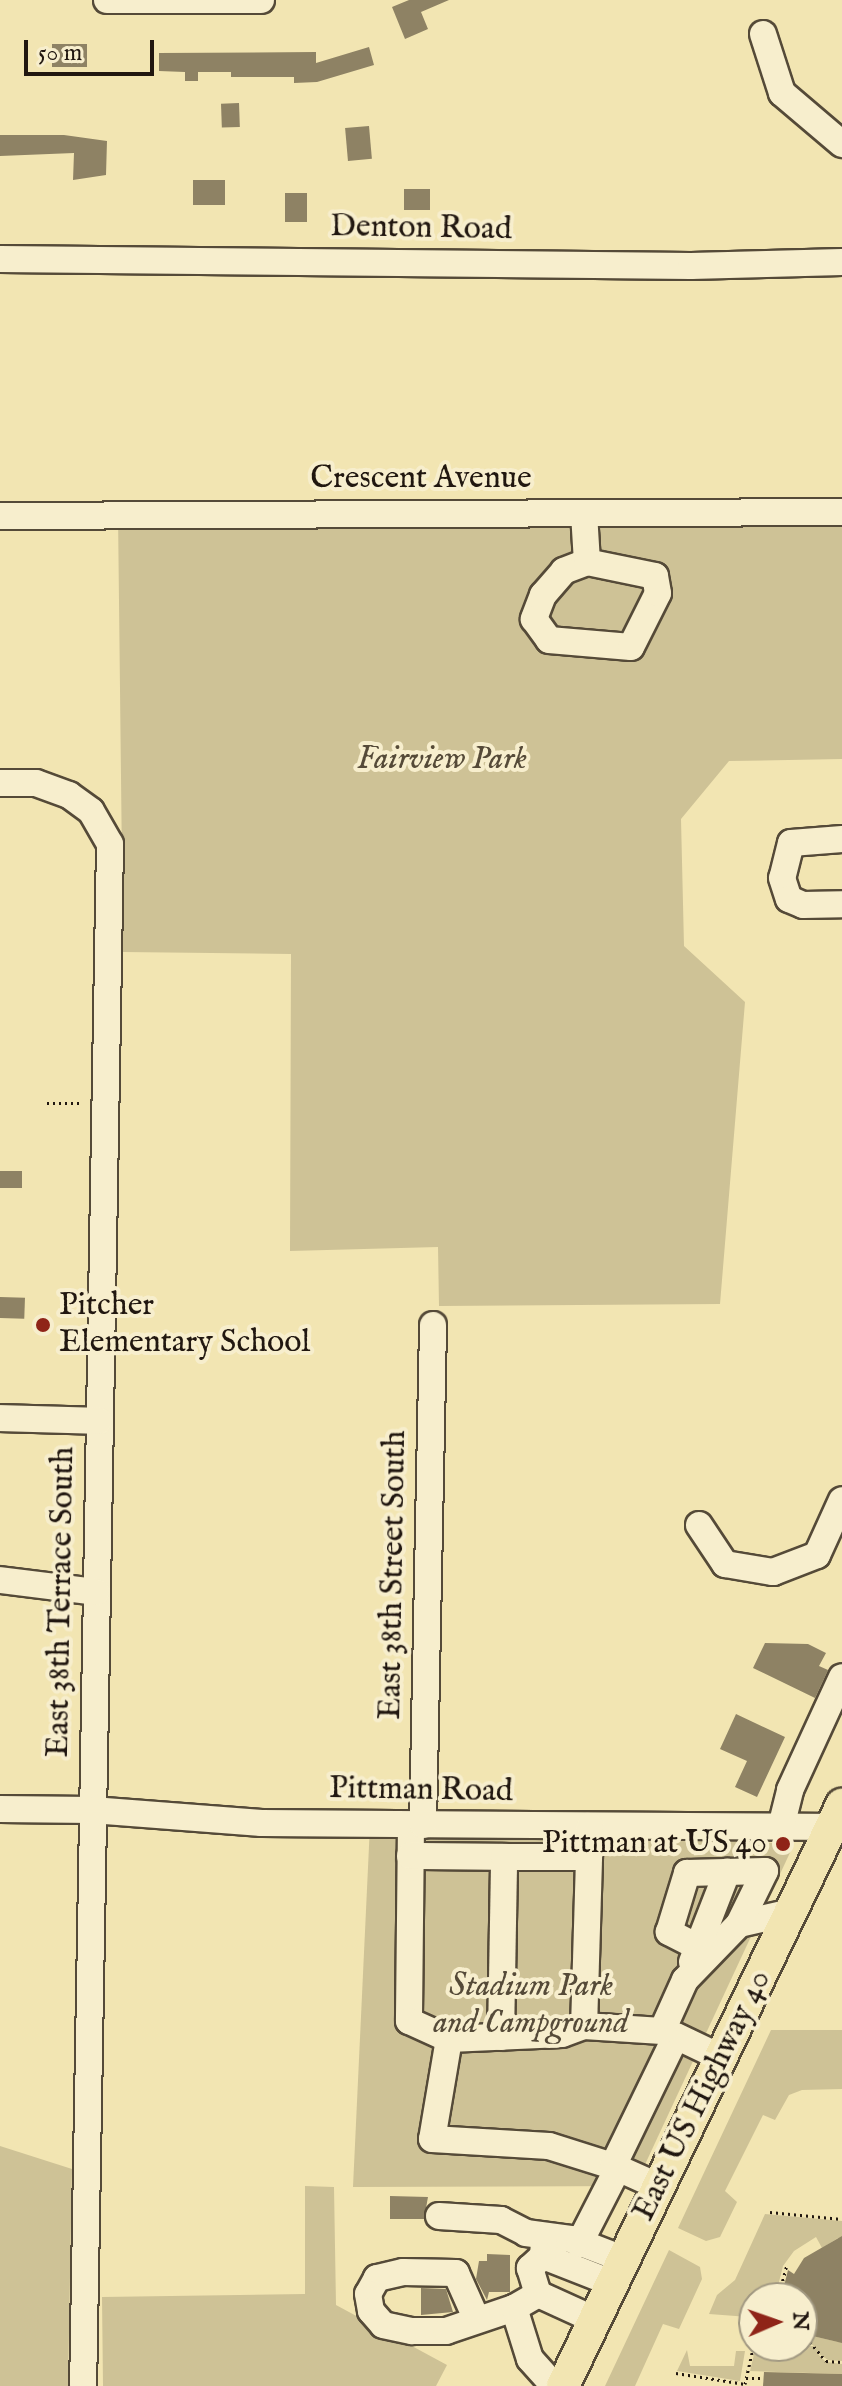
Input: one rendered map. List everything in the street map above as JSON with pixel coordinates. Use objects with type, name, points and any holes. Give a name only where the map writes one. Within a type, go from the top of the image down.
[{"type":"main road","name":"East US Highway 40","points":[[563,2386],[838,1820]]},
{"type":"street","points":[[107,0],[261,0]]},
{"type":"street","points":[[763,34],[782,93],[842,144]]},
{"type":"street","name":"Denton Road","points":[[0,259],[691,266],[842,262]]},
{"type":"street","name":"Crescent Avenue","points":[[0,516],[842,512]]},
{"type":"street","points":[[584,513],[587,562]]},
{"type":"street","points":[[587,562],[655,576],[658,593],[631,647],[549,640],[534,619],[543,595],[564,571],[587,562]]},
{"type":"street","name":"East 38th Terrace South","points":[[0,783],[36,783],[69,795],[100,822],[110,844],[83,2386]]},
{"type":"street","points":[[842,839],[791,843],[782,878],[789,899],[803,905],[842,904]]},
{"type":"street","name":"East 38th Street South","points":[[433,1325],[417,1825],[410,1856],[409,2021],[449,2039]]},
{"type":"street","points":[[0,1418],[99,1421]]},
{"type":"street","points":[[699,1525],[725,1564],[773,1572],[817,1555],[842,1500]]},
{"type":"street","points":[[0,1580],[96,1592]]},
{"type":"street","points":[[781,1827],[790,1790],[833,1720],[842,1677]]},
{"type":"street","name":"Pittman Road","points":[[0,1809],[92,1810],[262,1823],[781,1827],[838,1820]]},
{"type":"street","points":[[584,2026],[590,1826]]},
{"type":"street","points":[[410,1856],[589,1857]]},
{"type":"street","points":[[501,2037],[504,1857]]},
{"type":"street","points":[[685,1980],[739,1924],[765,1871],[687,1873],[669,1932],[698,1947]]},
{"type":"street","points":[[579,2244],[615,2167],[669,2033],[685,1980],[727,1872]]},
{"type":"street","points":[[739,1924],[792,1912]]},
{"type":"street","points":[[660,2187],[615,2167],[549,2146],[432,2139],[449,2039],[562,2034],[584,2026],[669,2033],[722,2058]]},
{"type":"street","points":[[439,2216],[501,2220],[544,2246],[617,2271]]},
{"type":"street","points":[[544,2246],[579,2244],[617,2271]]},
{"type":"street","points":[[544,2246],[530,2268],[538,2294],[595,2320]]},
{"type":"street","points":[[476,2318],[514,2308],[538,2294]]},
{"type":"street","points":[[514,2308],[530,2359],[554,2386]]},
{"type":"path","points":[[47,1103],[80,1103]]},
{"type":"path","points":[[770,2212],[842,2219]]},
{"type":"path","points":[[782,2282],[787,2265]]},
{"type":"path","points":[[818,2352],[828,2362],[842,2362]]},
{"type":"path","points":[[676,2373],[745,2384],[750,2362]]},
{"type":"path","points":[[746,2378],[763,2378]]},
{"type":"green space","name":"Fairview Park","points":[[842,512],[842,759],[729,761],[681,819],[684,946],[745,1002],[720,1304],[439,1306],[438,1247],[290,1251],[291,954],[123,952],[118,514]]},
{"type":"green space","name":"Stadium Park and Campground","points":[[370,1825],[794,1844],[635,2186],[353,2187]]},
{"type":"green space","points":[[771,2030],[842,2030],[842,2089],[802,2090],[789,2095],[775,2120],[763,2115],[725,2191],[737,2202],[720,2237],[706,2241],[678,2228]]},
{"type":"green space","points":[[0,2146],[72,2169],[68,2386],[0,2386]]},
{"type":"green space","points":[[305,2186],[334,2187],[336,2305],[447,2365],[436,2386],[103,2386],[102,2297],[305,2294]]},
{"type":"green space","points":[[765,2214],[842,2221],[842,2243],[838,2238],[822,2248],[816,2237],[794,2251],[783,2266],[779,2282],[738,2282],[738,2316],[709,2314],[717,2295],[735,2280]]},
{"type":"green space","points":[[669,2250],[700,2267],[702,2279],[679,2329],[663,2324],[635,2386],[605,2386]]},
{"type":"green space","points":[[818,2337],[838,2342],[842,2338],[842,2361],[828,2360],[818,2353]]},
{"type":"green space","points":[[687,2350],[690,2366],[734,2366],[736,2351],[738,2362],[743,2362],[740,2381],[677,2371]]},
{"type":"green space","points":[[818,2354],[826,2362],[842,2364],[842,2374],[750,2371],[752,2362],[818,2362]]},
{"type":"building","points":[[409,0],[449,0],[421,12],[428,29],[405,39],[392,7]]},
{"type":"building","points":[[52,44],[87,44],[87,67],[52,67]]},
{"type":"building","points":[[369,47],[374,65],[317,82],[294,83],[294,77],[231,77],[231,72],[198,72],[198,81],[185,81],[185,72],[159,71],[159,53],[316,52],[316,63]]},
{"type":"building","points":[[239,103],[240,127],[222,128],[221,104]]},
{"type":"building","points":[[369,126],[372,159],[348,161],[345,128]]},
{"type":"building","points":[[0,135],[64,135],[107,141],[106,175],[73,180],[74,153],[0,156]]},
{"type":"building","points":[[193,180],[225,180],[225,205],[193,205]]},
{"type":"building","points":[[404,189],[430,189],[430,210],[404,210]]},
{"type":"building","points":[[285,193],[307,193],[307,222],[285,222]]},
{"type":"building","points":[[0,1171],[22,1171],[22,1188],[0,1188]]},
{"type":"building","points":[[0,1297],[25,1298],[24,1319],[0,1318]]},
{"type":"building","points":[[765,1643],[808,1644],[826,1653],[819,1666],[828,1670],[815,1698],[753,1668]]},
{"type":"building","points":[[736,1714],[785,1737],[757,1797],[735,1787],[747,1761],[720,1749]]},
{"type":"building","points":[[390,2196],[428,2197],[424,2219],[390,2219]]},
{"type":"building","points":[[842,2236],[842,2343],[818,2337],[818,2282],[785,2282],[788,2270],[794,2274],[804,2258]]},
{"type":"building","points":[[487,2254],[510,2255],[510,2292],[489,2292],[487,2300],[476,2279],[479,2261],[487,2261]]},
{"type":"building","points":[[421,2288],[446,2289],[453,2312],[421,2315]]},
{"type":"building","points":[[764,2372],[842,2374],[842,2386],[763,2386]]},
{"type":"place","name":"Pitcher Elementary School","points":[[43,1325]]},
{"type":"place","name":"Pittman at US 40","points":[[783,1844]]}]
